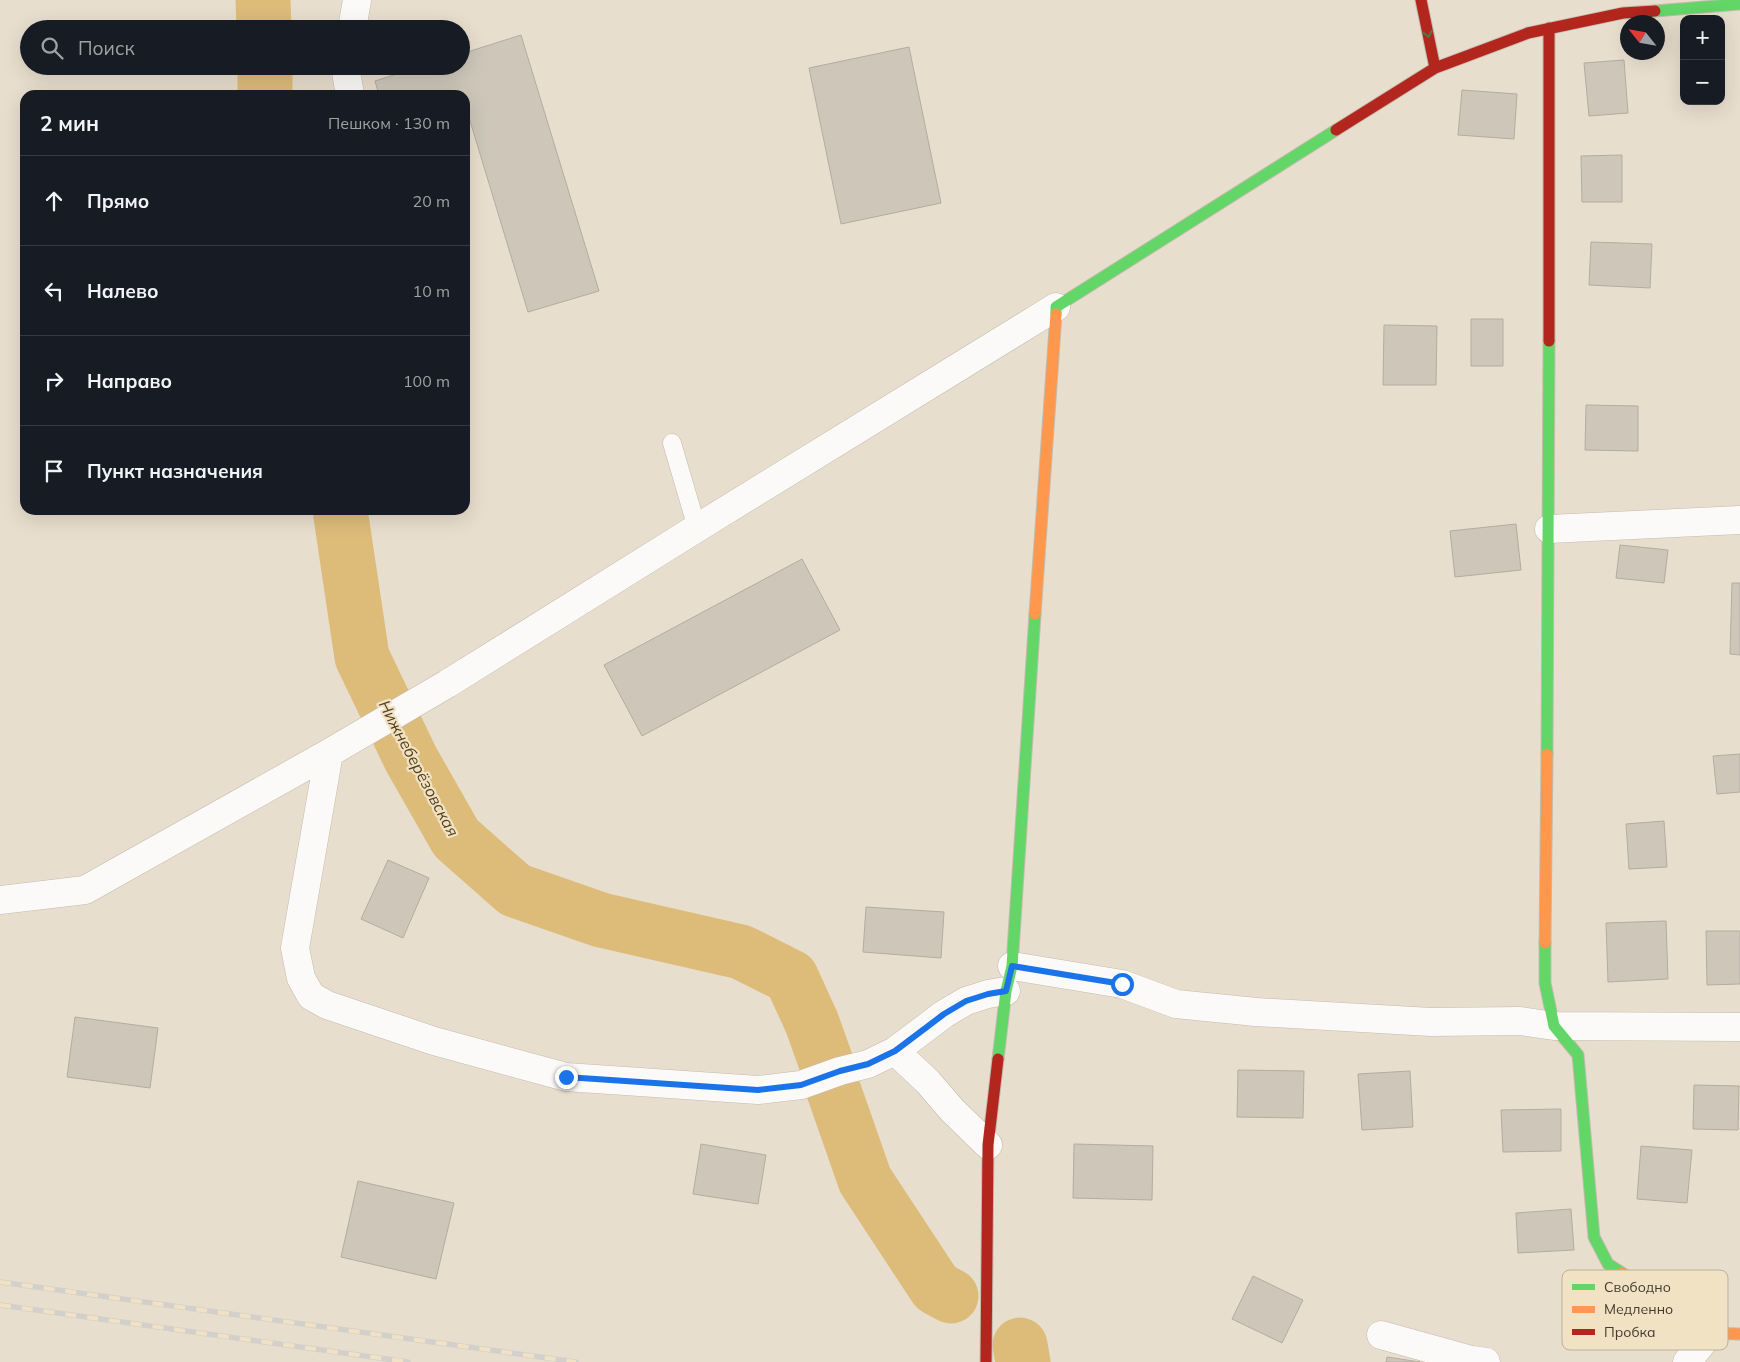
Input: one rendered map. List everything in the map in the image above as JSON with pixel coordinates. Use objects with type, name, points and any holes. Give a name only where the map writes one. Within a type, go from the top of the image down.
[{"type":"street","points":[[354,20],[357,0]]},
{"type":"street","points":[[1421,0],[1434,68]]},
{"type":"street","points":[[0,900],[85,890],[329,753],[447,684],[1056,307],[1434,68],[1528,33],[1549,28],[1623,13],[1740,4]]},
{"type":"street","points":[[1606,7],[1623,13]]},
{"type":"street","points":[[1549,28],[1549,529],[1545,983],[1554,1026],[1578,1056],[1594,1237],[1608,1264],[1617,1270]]},
{"type":"street","points":[[347,75],[349,90]]},
{"type":"street","points":[[986,1362],[988,1145],[1009,979],[1056,307]]},
{"type":"street","points":[[1549,529],[1740,520]]},
{"type":"street","points":[[329,753],[295,948],[301,978],[311,996],[327,1005],[434,1041],[566,1077],[758,1090],[801,1085],[840,1071],[868,1064],[895,1051],[944,1014],[966,1001],[988,994],[1009,979],[1122,984],[1176,1004],[1256,1012],[1431,1022],[1520,1020],[1554,1026],[1740,1027]]},
{"type":"street","points":[[895,1051],[928,1082],[952,1110],[988,1145]]},
{"type":"street","points":[[1381,1335],[1472,1360],[1486,1362]]},
{"type":"street","points":[[1687,1362],[1697,1350]]},
{"type":"lane","points":[[672,443],[697,528]]},
{"type":"building","points":[[521,35],[599,291],[528,312],[470,121],[470,90],[378,90],[375,81],[394,75],[470,75],[470,51]]},
{"type":"building","points":[[909,47],[941,203],[841,224],[809,68]]},
{"type":"building","points":[[1624,60],[1628,113],[1589,116],[1584,63]]},
{"type":"building","points":[[1462,90],[1517,94],[1514,139],[1458,135]]},
{"type":"building","points":[[1622,155],[1622,202],[1582,202],[1581,156]]},
{"type":"building","points":[[1591,242],[1652,244],[1650,288],[1589,285]]},
{"type":"building","points":[[1471,319],[1503,319],[1503,366],[1471,366]]},
{"type":"building","points":[[1384,325],[1437,326],[1436,385],[1383,385]]},
{"type":"building","points":[[1586,405],[1638,406],[1638,451],[1585,450]]},
{"type":"building","points":[[1516,524],[1521,570],[1455,577],[1450,531]]},
{"type":"building","points":[[1620,545],[1668,550],[1664,583],[1616,578]]},
{"type":"building","points":[[802,559],[840,630],[642,736],[604,665]]},
{"type":"building","points":[[1732,583],[1740,583],[1740,655],[1730,654]]},
{"type":"building","points":[[1740,754],[1740,792],[1717,794],[1713,756]]},
{"type":"building","points":[[1664,821],[1667,867],[1629,869],[1626,824]]},
{"type":"building","points":[[388,860],[429,878],[403,938],[361,919]]},
{"type":"building","points":[[866,907],[944,912],[941,958],[863,952]]},
{"type":"building","points":[[1666,921],[1668,979],[1608,982],[1606,923]]},
{"type":"building","points":[[1706,931],[1740,931],[1740,984],[1707,985]]},
{"type":"building","points":[[75,1017],[158,1028],[150,1088],[67,1077]]},
{"type":"building","points":[[1238,1070],[1304,1071],[1303,1118],[1237,1117]]},
{"type":"building","points":[[1410,1071],[1413,1127],[1362,1130],[1358,1074]]},
{"type":"building","points":[[1694,1085],[1739,1086],[1738,1130],[1693,1129]]},
{"type":"building","points":[[1561,1109],[1561,1151],[1503,1152],[1501,1110]]},
{"type":"building","points":[[701,1144],[766,1155],[758,1204],[693,1194]]},
{"type":"building","points":[[1074,1144],[1153,1146],[1152,1200],[1073,1198]]},
{"type":"building","points":[[1641,1146],[1692,1150],[1687,1203],[1637,1199]]},
{"type":"building","points":[[358,1181],[454,1203],[436,1279],[341,1257]]},
{"type":"building","points":[[1571,1209],[1574,1250],[1518,1253],[1516,1213]]},
{"type":"building","points":[[1253,1276],[1303,1300],[1282,1343],[1232,1319]]},
{"type":"building","points":[[1387,1357],[1420,1362],[1386,1362]]},
{"type":"waterway","name":"Нижнеберёзовская","points":[[263,0],[264,20]]},
{"type":"waterway","name":"Нижнеберёзовская","points":[[265,75],[265,90]]},
{"type":"waterway","name":"Нижнеберёзовская","points":[[341,515],[362,657],[411,759],[456,838],[515,890],[601,920],[741,952],[791,977],[812,1023],[827,1065]]},
{"type":"waterway","name":"Нижнеберёзовская","points":[[830,1080],[865,1180],[936,1288],[951,1296]]},
{"type":"waterway","name":"Нижнеберёзовская","points":[[1020,1345],[1023,1362]]},
{"type":"railway","points":[[0,1282],[576,1362]]},
{"type":"railway","points":[[0,1305],[408,1362]]},
{"type":"traffic: fast","points":[[1655,11],[1740,4]]},
{"type":"traffic: fast","points":[[1056,314],[1056,307],[1336,130]]},
{"type":"traffic: fast","points":[[1547,754],[1549,341]]},
{"type":"traffic: fast","points":[[998,1059],[1006,991],[1012,966],[1035,614]]},
{"type":"traffic: fast","points":[[1545,943],[1545,983],[1554,1026],[1578,1055],[1594,1237],[1608,1264],[1617,1270]]},
{"type":"traffic: slow","points":[[1035,614],[1056,314]]},
{"type":"traffic: slow","points":[[1545,943],[1547,754]]},
{"type":"traffic: slow","points":[[1728,1334],[1740,1334]]},
{"type":"traffic: jam","points":[[1421,0],[1435,68]]},
{"type":"traffic: jam","points":[[1336,130],[1435,68],[1528,33],[1623,13],[1655,11]]},
{"type":"traffic: jam","points":[[1549,28],[1549,341]]},
{"type":"traffic: jam","points":[[986,1362],[988,1145],[998,1059]]},
{"type":"route","points":[[566,1077],[758,1090],[801,1085],[840,1071],[868,1064],[895,1051],[944,1014],[966,1001],[1006,991],[1012,966],[1122,984]]}]
